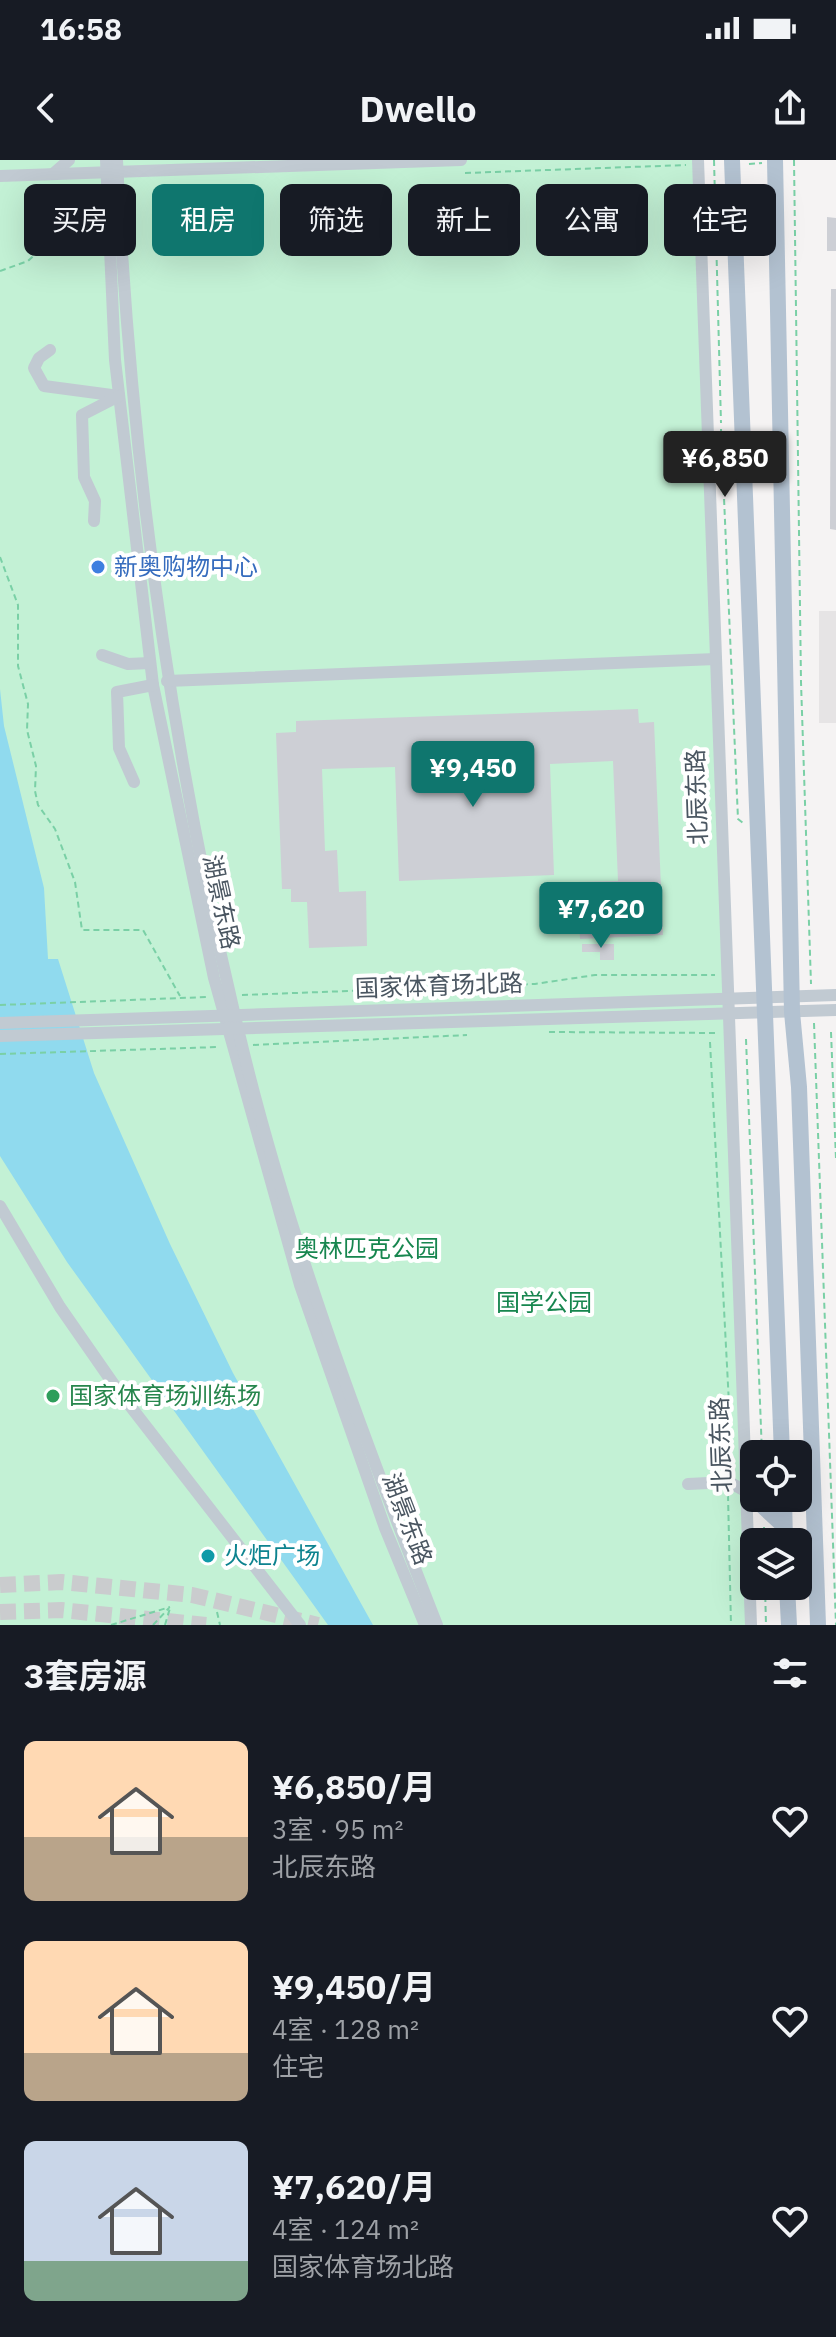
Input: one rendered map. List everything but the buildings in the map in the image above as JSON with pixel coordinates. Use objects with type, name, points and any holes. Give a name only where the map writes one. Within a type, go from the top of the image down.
[{"type":"main road","points":[[732,160],[782,1440]]},
{"type":"main road","points":[[775,160],[792,1004],[799,1087],[818,1625]]},
{"type":"main road","points":[[766,1512],[780,1528]]},
{"type":"main road","points":[[788,1600],[789,1625]]},
{"type":"street","points":[[53,174],[69,160]]},
{"type":"street","points":[[168,160],[185,170]]},
{"type":"street","points":[[0,176],[53,174],[111,166],[185,170],[461,160]]},
{"type":"street","name":"北辰东路","points":[[698,160],[728,998],[749,1440]]},
{"type":"street","name":"湖景东路","points":[[111,166],[119,396],[153,685],[238,1046],[312,1282],[397,1523],[437,1625]]},
{"type":"street","name":"湖景东路","points":[[111,166],[129,356],[167,681],[225,996]]},
{"type":"street","points":[[50,350],[39,358],[34,368],[44,386],[119,396]]},
{"type":"street","points":[[94,521],[95,501],[84,477],[82,415],[119,396]]},
{"type":"street","points":[[102,655],[128,664],[150,663]]},
{"type":"street","points":[[167,681],[716,659]]},
{"type":"street","points":[[134,782],[119,748],[117,692],[153,685]]},
{"type":"street","points":[[792,1004],[812,996],[836,995]]},
{"type":"street","name":"国家体育场北路","points":[[0,1023],[728,998],[792,1004]]},
{"type":"street","name":"国家体育场北路","points":[[0,1036],[729,1014],[767,1003]]},
{"type":"street","points":[[792,1004],[813,1011],[836,1010]]},
{"type":"street","name":"湖景东路","points":[[238,1046],[265,1170],[300,1285],[385,1528],[425,1625]]},
{"type":"street","points":[[0,1206],[60,1307],[117,1389],[274,1587],[300,1625]]},
{"type":"street","points":[[688,1484],[729,1482],[740,1489]]},
{"type":"street","name":"北辰东路","points":[[751,1625],[752,1512]]},
{"type":"path","points":[[714,160],[738,819],[759,836]]},
{"type":"path","points":[[794,160],[801,682],[812,996]]},
{"type":"path","points":[[0,271],[33,256]]},
{"type":"path","points":[[0,557],[18,605],[18,666],[28,704],[27,730],[36,766],[38,805],[55,829],[75,882],[82,930],[143,930],[150,937],[181,998]]},
{"type":"path","points":[[0,1005],[535,984],[595,975],[728,975]]},
{"type":"path","points":[[813,1011],[836,1625]]},
{"type":"path","points":[[536,1031],[592,1035],[730,1031]]},
{"type":"path","points":[[831,1032],[836,1159]]},
{"type":"path","points":[[0,1054],[478,1034]]},
{"type":"path","points":[[746,1039],[761,1440]]},
{"type":"path","points":[[710,1042],[730,1417]]},
{"type":"path","points":[[731,1447],[731,1625]]},
{"type":"path","points":[[765,1600],[766,1625]]},
{"type":"path","points":[[111,1625],[170,1607]]},
{"type":"path","points":[[153,1625],[170,1607]]},
{"type":"path","points":[[165,1625],[170,1607]]},
{"type":"path","points":[[217,1612],[220,1625]]},
{"type":"shaded area","points":[[819,611],[836,611],[836,723],[819,723]]},
{"type":"green space","name":"奥林匹克公园","points":[[0,160],[693,160],[694,184],[664,184],[664,256],[697,256],[741,1440],[740,1512],[744,1512],[744,1528],[740,1528],[740,1600],[747,1600],[748,1625],[0,1625]]},
{"type":"water","points":[[0,689],[4,726],[44,888],[48,959],[58,959],[94,1073],[170,1244],[233,1373],[373,1625],[328,1625],[67,1262],[0,1156]]},
{"type":"tunnel","points":[[0,1585],[61,1582],[192,1595],[318,1625]]},
{"type":"tunnel","points":[[0,1612],[61,1610],[206,1625]]},
{"type":"place","name":"新奥购物中心","points":[[98,567]]},
{"type":"place","name":"国家体育场训练场","points":[[53,1396]]},
{"type":"place","name":"火炬广场","points":[[208,1556]]},
{"type":"park label","name":"国学公园","points":[[544,1303]]}]
